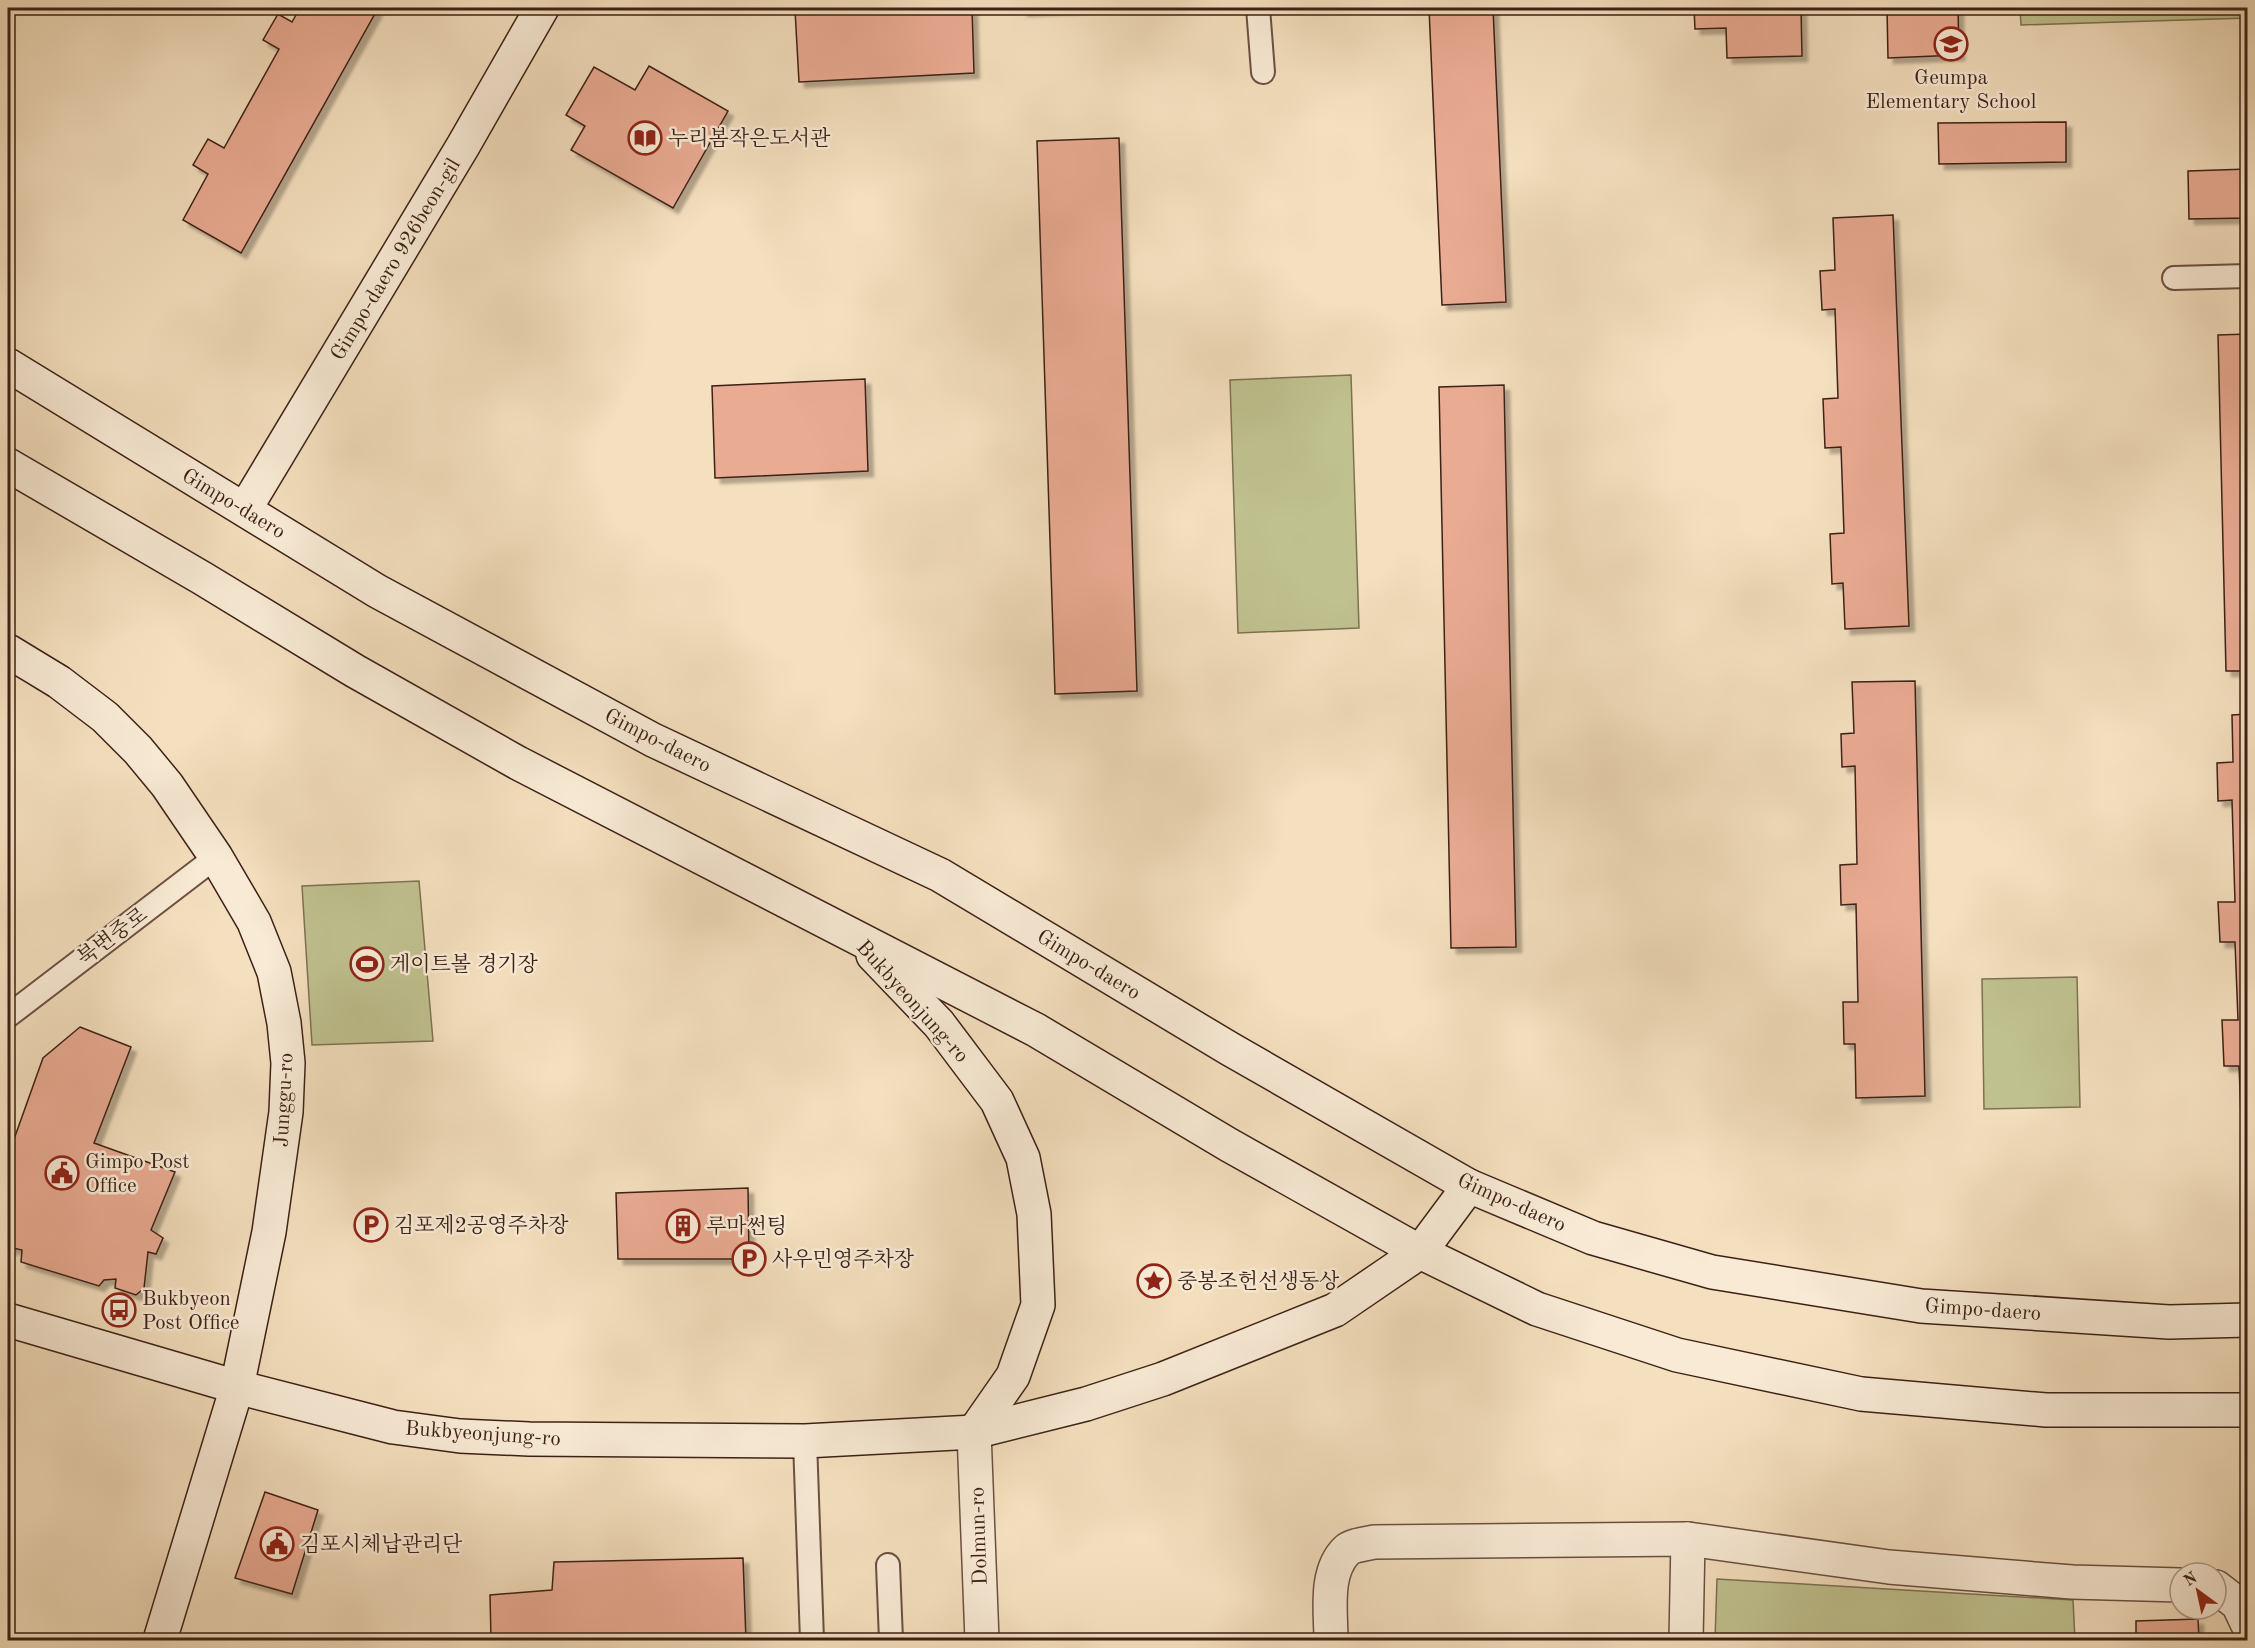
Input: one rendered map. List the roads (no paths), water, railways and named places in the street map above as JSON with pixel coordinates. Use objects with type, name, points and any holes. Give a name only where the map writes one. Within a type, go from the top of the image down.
[{"type":"street","name":"Gimpo-daero 926beon-gil","points":[[245,509],[463,146],[542,8]]},
{"type":"street","name":"Gimpo-daero","points":[[8,365],[377,591],[653,740],[940,875],[1230,1049],[1469,1186],[1593,1238],[1713,1272],[1921,1306],[2169,1322],[2247,1320]]},
{"type":"street","points":[[8,465],[202,578],[355,671],[518,763],[1036,1030],[1229,1145],[1420,1252],[1537,1309],[1677,1356],[1861,1394],[2046,1410],[2247,1410]]},
{"type":"street","name":"Junggu-ro","points":[[8,651],[59,682],[105,717],[138,750],[167,785],[216,857],[254,922],[274,972],[284,1023],[288,1063],[286,1112],[269,1232],[237,1387],[160,1641]]},
{"type":"street","name":"Bukbyeonjung-ro","points":[[853,934],[939,1024],[997,1101],[1023,1158],[1034,1214],[1038,1305],[1012,1377],[974,1432]]},
{"type":"street","name":"Bukbyeonjung-ro","points":[[8,1320],[237,1387],[393,1427],[460,1436],[529,1439],[805,1441],[974,1432],[1086,1404],[1163,1379],[1335,1310],[1420,1252],[1469,1186]]},
{"type":"street","name":"Dolmun-ro","points":[[974,1432],[982,1641]]},
{"type":"street","points":[[1331,1641],[1331,1592],[1335,1568],[1348,1549],[1374,1542],[1688,1539],[1889,1567],[2072,1582],[2168,1585]]},
{"type":"street","points":[[1686,1641],[1688,1539]]},
{"type":"street","points":[[2228,1596],[2238,1604],[2247,1625]]},
{"type":"lane","points":[[1258,8],[1263,72]]},
{"type":"lane","points":[[2174,278],[2247,276]]},
{"type":"lane","name":"북변중로","points":[[8,1016],[216,857]]},
{"type":"lane","points":[[805,1441],[812,1641]]},
{"type":"lane","points":[[888,1565],[891,1641]]},
{"type":"place","name":"Geumpa Elementary School","points":[[1951,44]]},
{"type":"place","name":"누리봄작은도서관","points":[[645,138]]},
{"type":"place","name":"게이트볼 경기장","points":[[367,964]]},
{"type":"place","name":"Gimpo Post Office","points":[[62,1173]]},
{"type":"place","name":"김포제2공영주차장","points":[[371,1225]]},
{"type":"place","name":"루마썬팅","points":[[683,1226]]},
{"type":"place","name":"사우민영주차장","points":[[749,1259]]},
{"type":"place","name":"중봉조헌선생동상","points":[[1154,1281]]},
{"type":"place","name":"Bukbyeon Post Office","points":[[119,1310]]},
{"type":"place","name":"김포시체납관리단","points":[[277,1544]]}]
